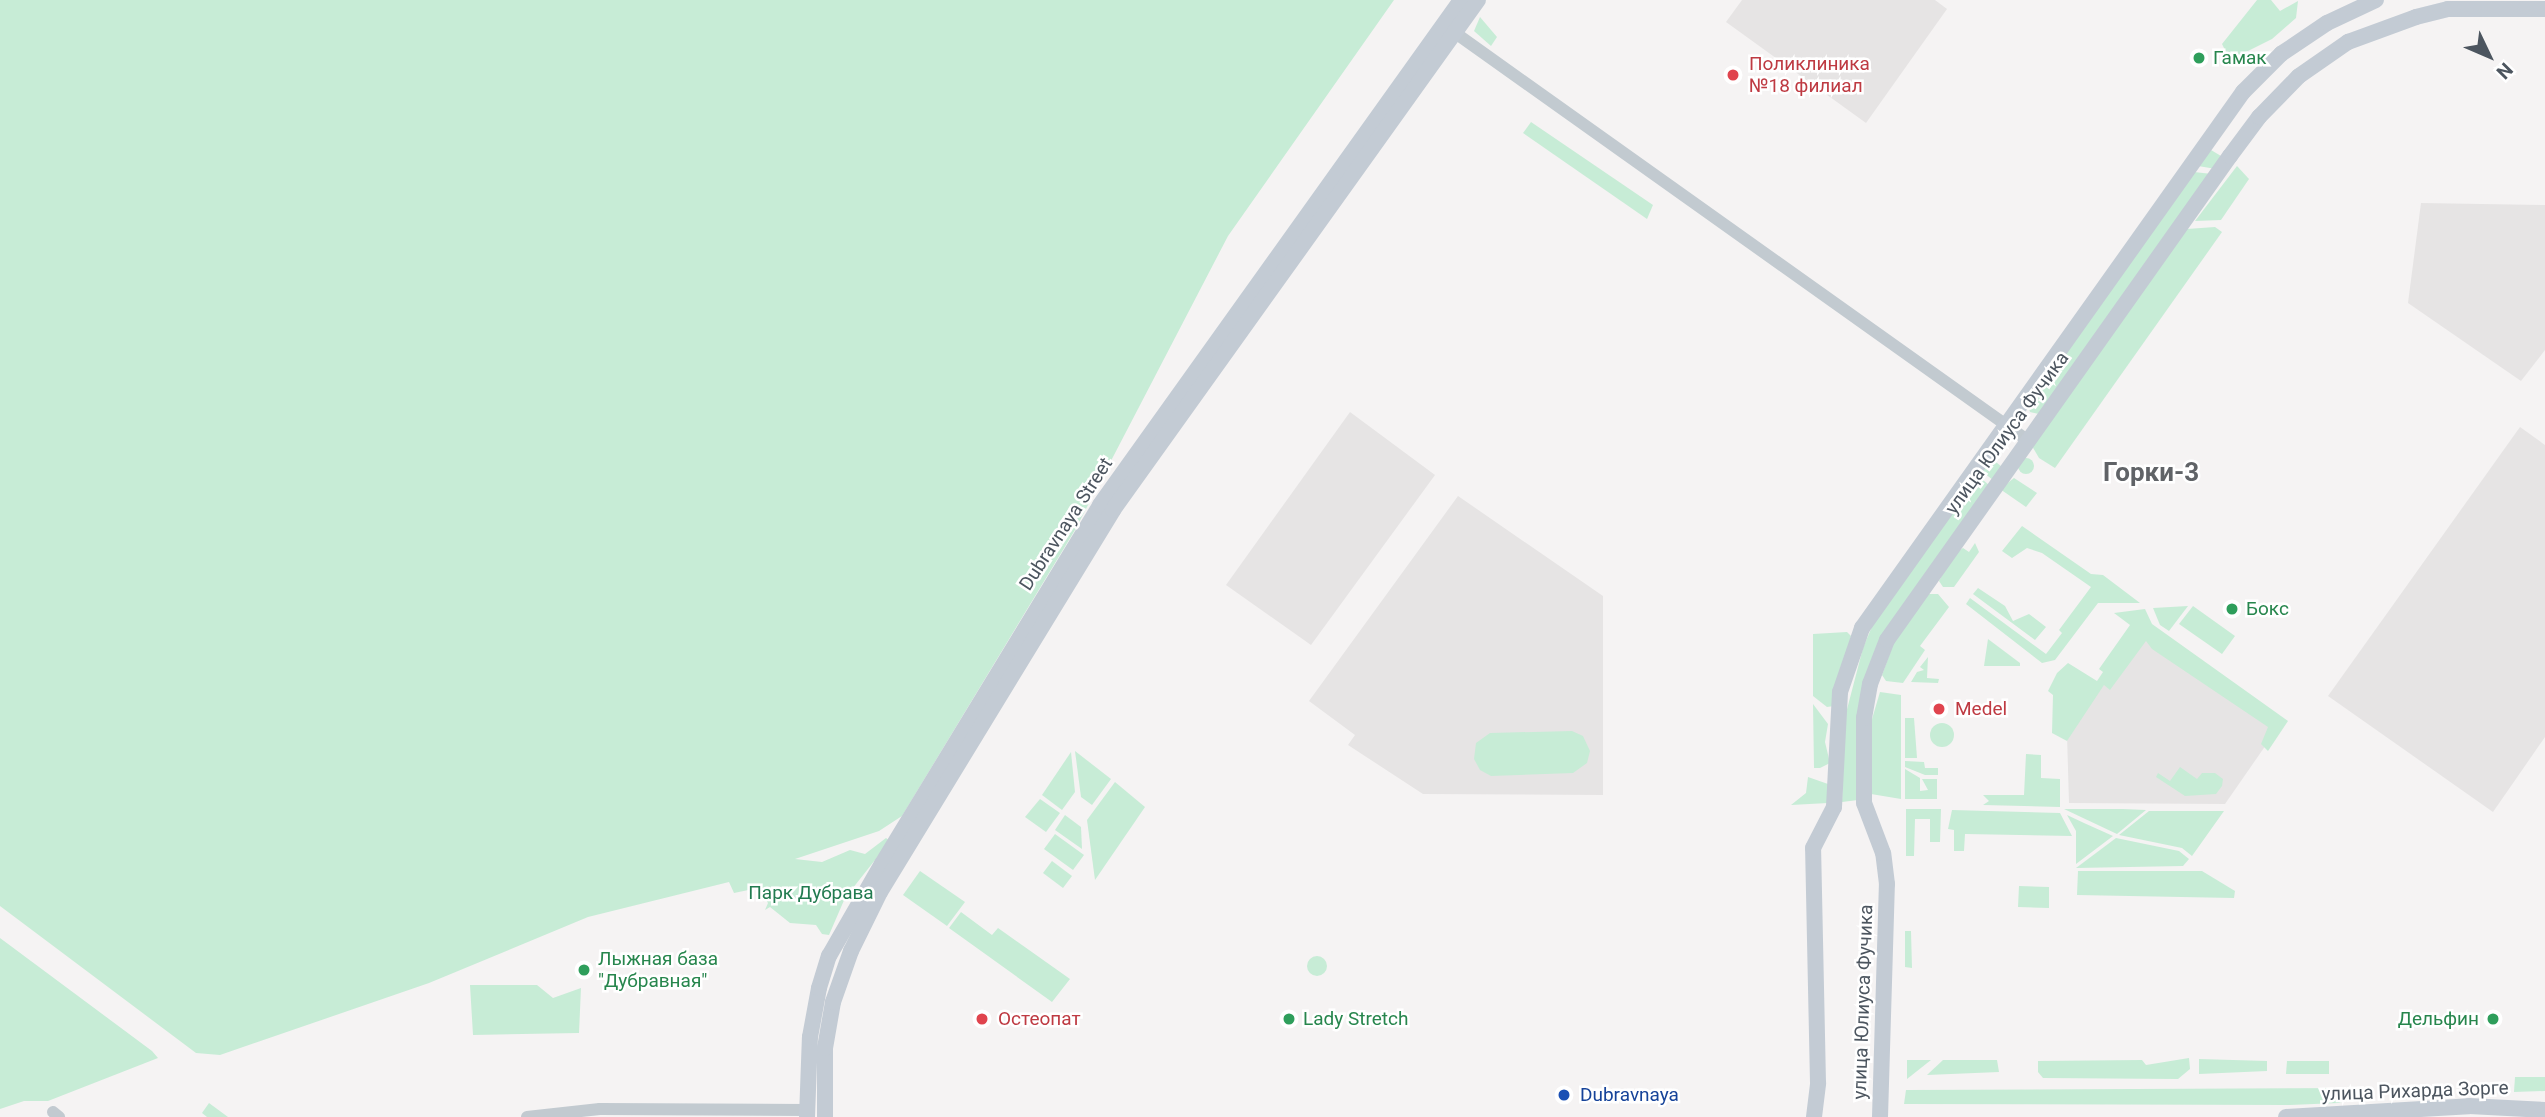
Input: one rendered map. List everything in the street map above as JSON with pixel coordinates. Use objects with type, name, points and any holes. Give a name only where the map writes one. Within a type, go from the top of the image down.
[{"type":"main road","name":"Dubravnaya Street","points":[[825,1117],[825,1048],[833,1002],[851,951],[880,892],[1113,510],[1449,29],[1461,0]]},
{"type":"main road","name":"Dubravnaya Street","points":[[807,1113],[810,1037],[819,988],[829,956],[860,902],[1100,505],[1449,29],[1478,0]]},
{"type":"main road","name":"улица Юлиуса Фучика","points":[[1814,1117],[1818,1083],[1813,848],[1834,807],[1837,722],[1846,670],[1873,610],[2208,139],[2276,58],[2327,23],[2376,0]]},
{"type":"main road","name":"улица Юлиуса Фучика","points":[[1880,1117],[1887,884],[1883,853],[1864,803],[1864,718],[1870,684],[1888,640],[2230,156],[2259,117],[2300,76],[2348,42],[2448,9],[2545,9]]},
{"type":"main road","points":[[2208,139],[2230,156]]},
{"type":"main road","name":"улица Рихарда Зорге","points":[[2286,1117],[2443,1107],[2540,1109]]},
{"type":"main road","points":[[1869,1117],[1891,1117]]},
{"type":"street","points":[[1449,29],[2028,440]]},
{"type":"street","points":[[527,1117],[600,1109],[807,1113]]},
{"type":"shaded area","points":[[1742,0],[1935,0],[1947,9],[1866,123],[1726,22]]},
{"type":"shaded area","points":[[2421,203],[2545,205],[2545,350],[2521,381],[2408,303]]},
{"type":"shaded area","points":[[1350,412],[1435,475],[1311,645],[1226,585]]},
{"type":"shaded area","points":[[2520,427],[2545,445],[2545,737],[2493,812],[2328,696]]},
{"type":"shaded area","points":[[1458,496],[1603,596],[1603,795],[1423,794],[1348,745],[1355,735],[1309,701]]},
{"type":"shaded area","points":[[2148,624],[2284,719],[2225,804],[2069,803],[2067,735]]},
{"type":"green space","name":"Парк Дубрава","points":[[0,0],[1394,0],[1228,236],[1075,530],[902,816],[879,831],[795,859],[822,862],[850,850],[865,854],[886,838],[890,841],[845,898],[829,935],[822,934],[816,925],[790,923],[770,907],[765,910],[768,903],[758,888],[734,893],[729,882],[588,917],[429,983],[220,1055],[196,1053],[0,906]]},
{"type":"green space","points":[[2257,0],[2271,0],[2280,11],[2298,1],[2296,18],[2272,39],[2230,60],[2222,44]]},
{"type":"green space","points":[[1480,17],[1497,37],[1491,46],[1474,31]]},
{"type":"green space","points":[[1531,122],[1653,205],[1647,219],[1523,133]]},
{"type":"green space","points":[[2211,150],[2221,156],[2216,169],[2198,166]]},
{"type":"green space","points":[[2237,166],[2249,179],[2221,220],[2195,221]]},
{"type":"green space","points":[[2194,172],[2212,174],[2039,414],[2030,412],[2028,405]]},
{"type":"green space","points":[[2215,227],[2222,232],[2055,468],[2039,458],[2032,446],[2187,229]]},
{"type":"green space","points":[[1991,458],[2002,467],[1993,480],[1980,470]]},
{"type":"green space","points":[[2023,458],[2029,458],[2034,466],[2032,472],[2023,474],[2018,469],[2018,463]]},
{"type":"green space","points":[[1977,475],[1989,485],[1883,637],[1858,800],[1842,802],[1845,717],[1863,648],[1873,624]]},
{"type":"green space","points":[[2014,478],[2037,493],[2026,507],[2000,489]]},
{"type":"green space","points":[[2022,526],[2091,574],[2103,575],[2140,603],[2098,603],[2055,660],[2042,663],[1966,604],[1970,598],[2046,654],[2062,633],[2059,630],[2091,587],[2042,553],[2027,548],[2012,558],[2002,551]]},
{"type":"green space","points":[[1975,543],[1979,552],[1954,587],[1943,587],[1939,581],[1953,555],[1963,548],[1969,552]]},
{"type":"green space","points":[[1978,588],[2005,606],[2013,621],[2029,614],[2046,627],[2035,640],[1973,594]]},
{"type":"green space","points":[[1927,594],[1938,594],[1949,607],[1920,646],[1925,650],[1903,683],[1886,681],[1882,675],[1894,642]]},
{"type":"green space","points":[[2188,606],[2169,631],[2160,625],[2153,608]]},
{"type":"green space","points":[[2193,606],[2235,636],[2222,654],[2179,624]]},
{"type":"green space","points":[[2145,609],[2152,624],[2288,721],[2268,751],[2261,744],[2268,727],[2152,649],[2146,641],[2110,690],[2104,685],[2067,741],[2052,733],[2053,695],[2048,691],[2057,673],[2068,663],[2097,681],[2103,672],[2099,669],[2130,625],[2114,613]]},
{"type":"green space","points":[[1847,632],[1851,636],[1834,706],[1827,707],[1813,696],[1813,634]]},
{"type":"green space","points":[[1988,639],[2020,663],[2020,666],[1984,666]]},
{"type":"green space","points":[[1928,657],[1927,678],[1939,679],[1938,683],[1911,682],[1917,672],[1924,670],[1920,667]]},
{"type":"green space","points":[[1880,692],[1901,695],[1901,799],[1871,794],[1872,719]]},
{"type":"green space","points":[[1813,704],[1828,724],[1825,742],[1830,763],[1820,768],[1814,768]]},
{"type":"green space","points":[[1905,718],[1914,718],[1917,758],[1905,758]]},
{"type":"green space","points":[[1942,723],[1953,730],[1954,735],[1947,746],[1942,747],[1931,740],[1930,735],[1937,724]]},
{"type":"green space","points":[[1572,731],[1583,736],[1590,751],[1587,763],[1573,773],[1491,776],[1480,770],[1474,759],[1476,743],[1490,733]]},
{"type":"green space","points":[[1075,751],[1111,779],[1092,805],[1081,797]]},
{"type":"green space","points":[[1071,752],[1075,792],[1062,810],[1042,795]]},
{"type":"green space","points":[[2026,754],[2041,755],[2041,778],[2060,779],[2060,807],[1983,805],[1989,801],[1983,795],[2024,795]]},
{"type":"green space","points":[[1905,761],[1924,762],[1925,768],[1938,768],[1938,775],[1925,775],[1905,767]]},
{"type":"green space","points":[[2180,767],[2197,779],[2202,773],[2215,773],[2223,779],[2222,786],[2216,794],[2185,796],[2156,777],[2158,773],[2170,781]]},
{"type":"green space","points":[[1905,769],[1920,778],[1920,791],[1928,790],[1922,779],[1937,779],[1937,799],[1905,799]]},
{"type":"green space","points":[[1808,777],[1828,784],[1828,803],[1791,805],[1806,793]]},
{"type":"green space","points":[[1115,782],[1145,807],[1095,880],[1087,820]]},
{"type":"green space","points":[[1040,799],[1060,813],[1046,832],[1025,817]]},
{"type":"green space","points":[[1906,809],[1941,809],[1940,842],[1930,842],[1930,819],[1915,819],[1914,856],[1906,856]]},
{"type":"green space","points":[[2064,809],[2123,809],[2146,810],[2117,834]]},
{"type":"green space","points":[[1952,810],[2060,813],[2072,836],[1965,834],[1964,851],[1954,851],[1954,830],[1948,829]]},
{"type":"green space","points":[[2149,811],[2224,811],[2192,856],[2182,848],[2119,835]]},
{"type":"green space","points":[[1065,815],[1081,827],[1082,849],[1055,830]]},
{"type":"green space","points":[[2067,815],[2113,836],[2076,864],[2076,831]]},
{"type":"green space","points":[[1055,834],[1084,855],[1073,870],[1044,849]]},
{"type":"green space","points":[[2116,838],[2179,851],[2189,859],[2183,866],[2076,868]]},
{"type":"green space","points":[[1052,861],[1072,876],[1063,888],[1043,873]]},
{"type":"green space","points":[[920,871],[965,902],[947,926],[903,895]]},
{"type":"green space","points":[[2078,871],[2202,871],[2235,891],[2234,898],[2077,895]]},
{"type":"green space","points":[[2019,886],[2049,887],[2049,908],[2018,907]]},
{"type":"green space","points":[[961,912],[992,935],[998,928],[1070,979],[1052,1002],[949,928]]},
{"type":"green space","points":[[1905,931],[1911,931],[1912,968],[1905,967]]},
{"type":"green space","points":[[0,938],[158,1058],[48,1101],[24,1101],[0,1109]]},
{"type":"green space","points":[[1317,956],[1324,959],[1327,966],[1324,973],[1317,976],[1310,973],[1307,966],[1310,959]]},
{"type":"green space","points":[[470,985],[537,985],[553,998],[581,988],[579,1033],[473,1035]]},
{"type":"green space","points":[[2189,1058],[2190,1069],[2178,1079],[2043,1078],[2038,1072],[2038,1061],[2142,1060],[2146,1065]]},
{"type":"green space","points":[[2199,1059],[2267,1061],[2267,1071],[2199,1074]]},
{"type":"green space","points":[[1907,1060],[1931,1060],[1907,1079]]},
{"type":"green space","points":[[1943,1060],[1997,1060],[1999,1072],[1927,1075]]},
{"type":"green space","points":[[2287,1061],[2329,1061],[2329,1074],[2286,1074]]},
{"type":"green space","points":[[2515,1077],[2545,1077],[2545,1091],[2514,1092]]},
{"type":"green space","points":[[2364,1088],[2369,1096],[2338,1103],[2290,1105],[1904,1104],[1906,1090]]},
{"type":"green space","points":[[209,1103],[228,1117],[207,1117],[202,1113]]},
{"type":"place","name":"Гамак","points":[[2199,58]]},
{"type":"place","name":"Поликлиника №18 филиал","points":[[1733,75]]},
{"type":"place","name":"Бокс","points":[[2232,609]]},
{"type":"place","name":"Medel","points":[[1939,709]]},
{"type":"place","name":"Лыжная база \"Дубравная\"","points":[[584,970]]},
{"type":"place","name":"Остеопат","points":[[982,1019]]},
{"type":"place","name":"Lady Stretch","points":[[1289,1019]]},
{"type":"place","name":"Дельфин","points":[[2493,1019]]},
{"type":"place","name":"Dubravnaya","points":[[1564,1095]]},
{"type":"district","name":"Горки-3","points":[[2151,473]]}]
